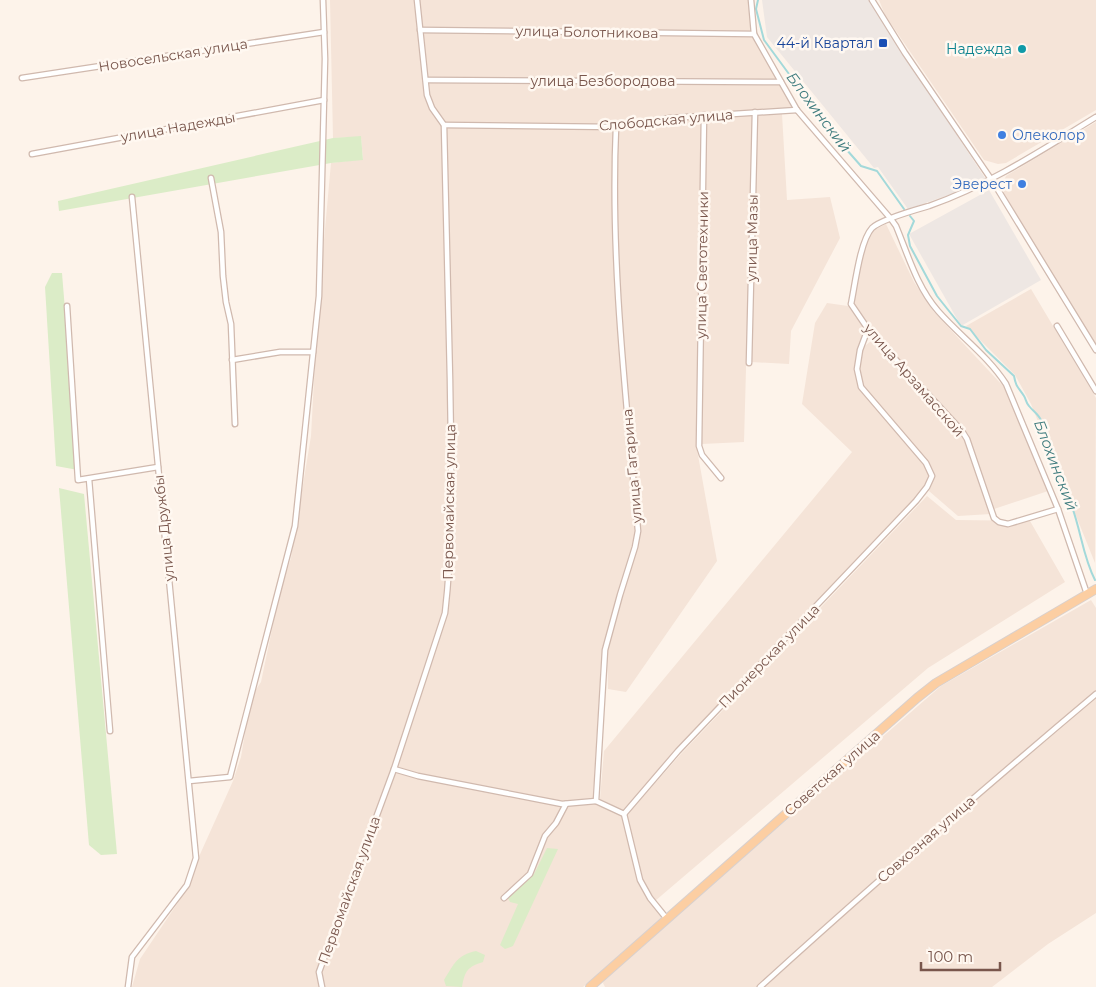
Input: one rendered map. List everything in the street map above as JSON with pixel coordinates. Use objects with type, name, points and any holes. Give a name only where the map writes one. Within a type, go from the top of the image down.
[{"type":"main road","name":"Советская улица","points":[[590,987],[936,683],[1096,589]]},
{"type":"street","points":[[189,781],[230,777],[295,526],[319,296],[324,100],[323,0]]},
{"type":"street","points":[[417,0],[427,95],[432,108],[444,125]]},
{"type":"street","points":[[751,0],[754,34],[797,110],[896,226],[918,281],[937,310],[997,370],[1006,384],[1058,509],[1087,594]]},
{"type":"street","points":[[872,0],[905,53],[992,179],[1096,350]]},
{"type":"street","name":"улица Болотникова","points":[[420,30],[754,34]]},
{"type":"street","name":"Новосельская улица","points":[[22,78],[324,32]]},
{"type":"street","name":"улица Безбородова","points":[[426,80],[781,82]]},
{"type":"street","name":"улица Надежды","points":[[32,154],[324,100]]},
{"type":"street","name":"Слободская улица","points":[[444,125],[616,127],[670,118],[797,110]]},
{"type":"street","name":"улица Мазы","points":[[749,363],[755,112]]},
{"type":"street","name":"улица Светотехники","points":[[704,115],[699,446],[702,455],[721,478]]},
{"type":"street","name":"улица Арзамасской","points":[[1058,509],[1008,524],[999,522],[994,518],[962,431],[870,332],[851,304],[864,241],[873,227],[957,196],[992,179],[1096,117]]},
{"type":"street","name":"Первомайская улица","points":[[322,987],[319,972],[394,769],[445,613],[451,538],[451,444],[444,125]]},
{"type":"street","name":"улица Гагарина","points":[[596,801],[605,650],[638,531],[624,383],[616,244],[616,127]]},
{"type":"street","points":[[211,178],[221,232],[225,296],[231,324],[235,424]]},
{"type":"street","name":"улица Дружбы","points":[[128,987],[132,957],[187,885],[196,858],[132,197]]},
{"type":"street","points":[[67,306],[78,480],[158,467]]},
{"type":"street","points":[[1057,326],[1096,391]]},
{"type":"street","name":"Пионерская улица","points":[[624,814],[678,751],[916,501],[927,486],[932,476],[930,469],[862,387],[857,368],[863,342],[866,334],[870,332]]},
{"type":"street","points":[[232,360],[280,352],[313,352]]},
{"type":"street","points":[[89,479],[110,731]]},
{"type":"street","name":"Совхозная улица","points":[[760,987],[969,801],[1096,694]]},
{"type":"street","points":[[394,769],[418,776],[566,804],[596,801],[624,814],[640,880],[650,898],[667,919]]},
{"type":"street","points":[[504,898],[530,874],[545,836],[556,823],[566,804]]},
{"type":"shaded area","points":[[330,0],[748,0],[752,36],[795,108],[671,115],[615,125],[613,159],[615,243],[636,530],[634,547],[602,649],[593,798],[595,804],[622,816],[636,876],[647,898],[663,918],[583,987],[132,987],[140,959],[179,901],[233,781],[241,757],[251,697],[261,682],[280,591],[291,558],[311,436],[318,306],[331,163],[363,159],[361,137],[333,138]]},
{"type":"shaded area","points":[[762,0],[868,0],[985,178],[966,189],[908,209],[878,167],[874,168],[767,37]]},
{"type":"shaded area","points":[[879,0],[1096,0],[1096,110],[1006,163],[998,164],[984,160],[885,15]]},
{"type":"shaded area","points":[[753,114],[744,442],[702,444],[706,117]]},
{"type":"shaded area","points":[[782,114],[787,200],[830,197],[840,238],[791,331],[789,364],[751,362],[757,115]]},
{"type":"shaded area","points":[[702,117],[696,444],[717,561],[626,692],[608,689],[607,650],[637,548],[640,530],[626,383],[618,243],[617,160],[619,129]]},
{"type":"shaded area","points":[[1096,122],[1096,346],[1004,193],[1003,183],[1006,176]]},
{"type":"shaded area","points":[[989,190],[1041,280],[961,326],[909,234]]},
{"type":"shaded area","points":[[886,224],[914,282],[934,312],[1004,387],[1048,491],[994,509],[968,434],[872,331],[853,304],[866,242],[874,230]]},
{"type":"shaded area","points":[[1031,289],[1096,398],[1095,563],[1031,404],[1015,375],[966,326]]},
{"type":"shaded area","points":[[827,303],[848,306],[865,329],[856,369],[860,388],[924,464],[930,476],[915,500],[676,750],[625,812],[600,799],[604,751],[852,452],[802,404],[815,323]]},
{"type":"shaded area","points":[[875,338],[966,439],[991,514],[958,516],[929,491],[935,476],[932,468],[863,386],[858,368],[861,349]]},
{"type":"shaded area","points":[[927,496],[956,520],[1030,521],[1065,582],[928,668],[655,901],[642,879],[627,815],[680,755]]},
{"type":"shaded area","points":[[1091,600],[1096,608],[1096,913],[1048,944],[992,987],[605,987],[603,983],[605,978],[941,686]]},
{"type":"green space","points":[[361,136],[363,160],[331,163],[59,211],[58,201],[333,138]]},
{"type":"green space","points":[[52,273],[62,273],[78,470],[56,466],[45,287]]},
{"type":"green space","points":[[59,488],[84,494],[117,854],[101,855],[89,845]]},
{"type":"green space","points":[[547,848],[558,849],[513,946],[505,949],[500,945],[518,904],[510,902],[508,898],[534,874]]},
{"type":"green space","points":[[476,951],[485,955],[483,962],[468,970],[462,987],[446,986],[444,980],[457,961],[464,955]]},
{"type":"waterway","name":"Блохинский","points":[[758,0],[756,9],[764,40],[817,107],[846,149],[861,166],[877,171],[904,209]]},
{"type":"waterway","name":"Блохинский","points":[[910,216],[914,221],[908,235],[910,246],[937,296],[961,326],[970,329],[986,350],[1014,376],[1016,385],[1027,404],[1041,420],[1049,442],[1058,479],[1072,507],[1095,580]]},
{"type":"place","name":"44-й Квартал","points":[[883,43]]},
{"type":"place","name":"Надежда","points":[[1022,49]]},
{"type":"place","name":"Олеколор","points":[[1002,135]]},
{"type":"place","name":"Эверест","points":[[1022,184]]}]
